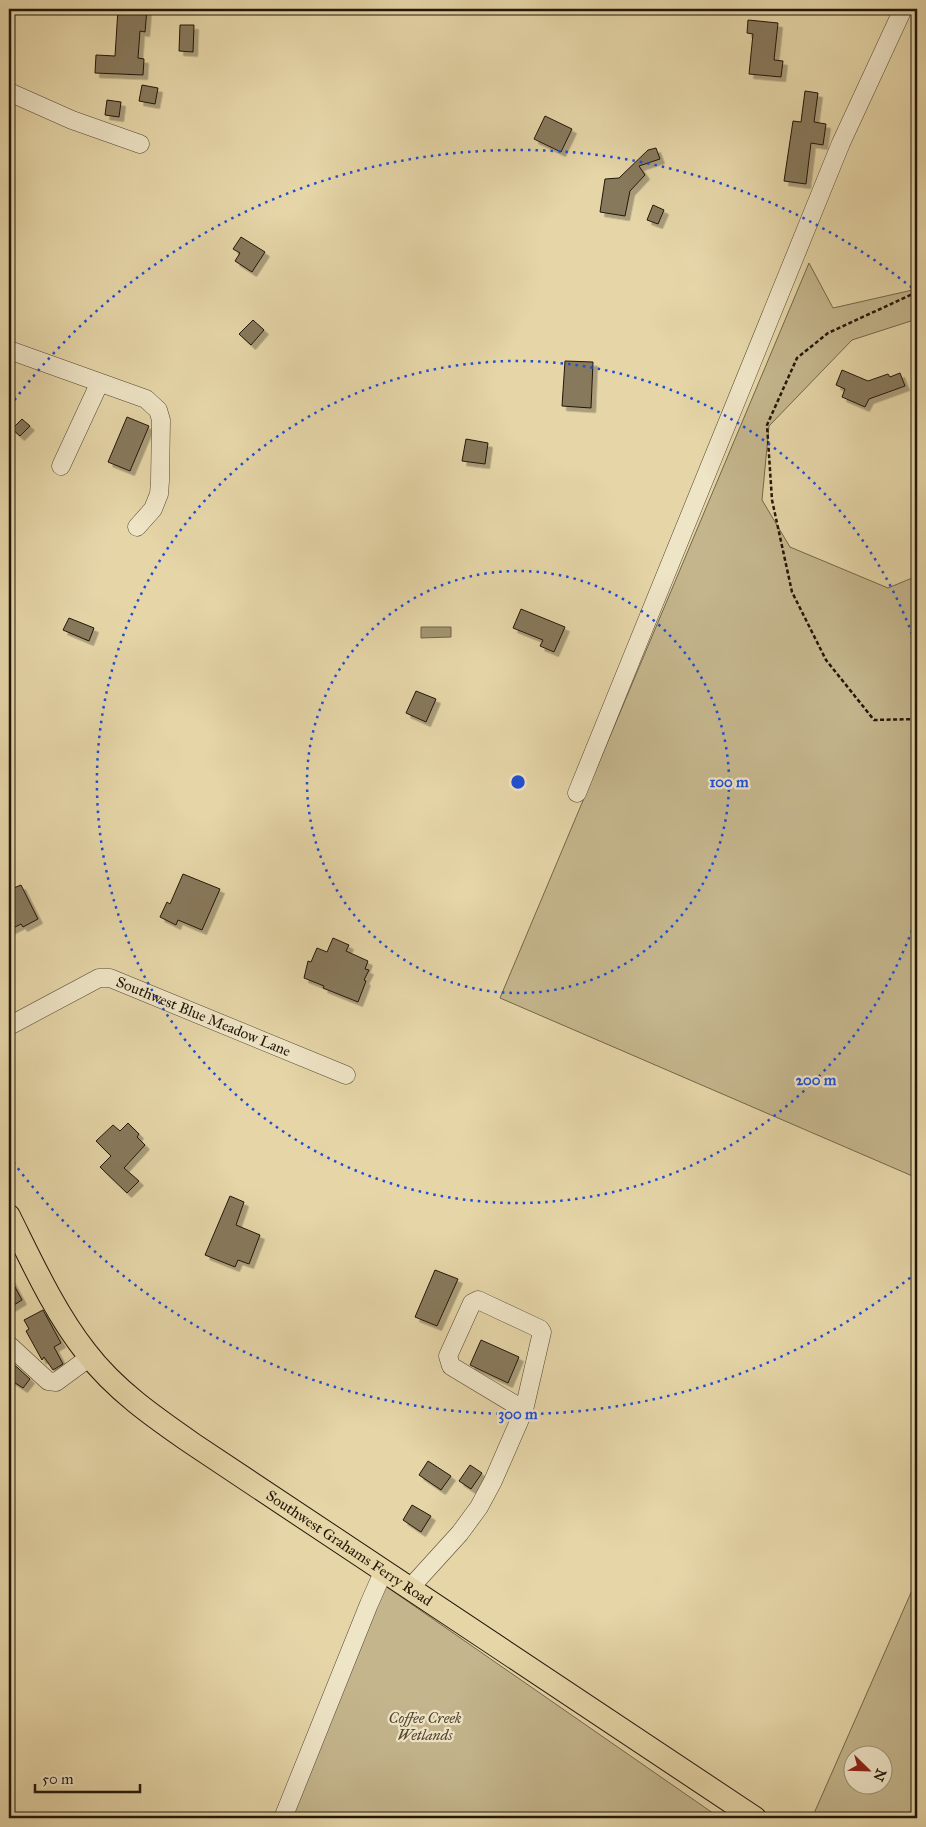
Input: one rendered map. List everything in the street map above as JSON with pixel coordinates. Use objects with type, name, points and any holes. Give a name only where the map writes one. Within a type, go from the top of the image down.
[{"type":"main road","name":"Southwest Grahams Ferry Road","points":[[9,1216],[56,1305],[90,1357],[126,1394],[168,1427],[755,1818]]},
{"type":"street","points":[[577,793],[841,143],[903,9]]},
{"type":"street","points":[[9,92],[72,120],[140,144]]},
{"type":"street","points":[[9,350],[99,384],[146,399],[158,410],[162,431],[159,494],[153,509],[137,527]]},
{"type":"street","points":[[61,466],[99,384]]},
{"type":"street","name":"Southwest Blue Meadow Lane","points":[[9,1026],[99,978],[110,978],[346,1075]]},
{"type":"street","points":[[410,1588],[460,1532],[479,1507],[493,1481],[524,1410],[542,1332],[540,1329],[475,1300],[472,1302],[448,1356],[449,1363],[524,1410]]},
{"type":"street","points":[[9,1345],[48,1381],[56,1382],[90,1357]]},
{"type":"street","points":[[282,1818],[384,1570]]},
{"type":"path","points":[[917,292],[828,333],[797,358],[767,425],[772,500],[792,592],[826,660],[874,720],[917,719]]},
{"type":"green space","points":[[809,263],[833,308],[917,289],[917,319],[852,340],[769,426],[762,500],[790,547],[888,588],[917,576],[917,1178],[500,998]]},
{"type":"green space","points":[[917,1579],[917,1818],[812,1818],[844,1745],[844,1794],[894,1794],[894,1744],[845,1744]]},
{"type":"green space","name":"Coffee Creek Wetlands","points":[[384,1585],[720,1818],[288,1818]]},
{"type":"shaded area","points":[[421,627],[451,627],[451,637],[421,638]]},
{"type":"building","points":[[118,9],[147,9],[145,32],[140,31],[138,58],[144,59],[143,75],[95,73],[96,55],[115,56]]},
{"type":"building","points":[[748,20],[778,23],[774,60],[783,61],[781,77],[749,74],[753,34],[747,33]]},
{"type":"building","points":[[180,25],[194,25],[193,52],[179,51]]},
{"type":"building","points":[[142,85],[158,88],[155,104],[139,101]]},
{"type":"building","points":[[805,91],[818,93],[814,122],[826,124],[823,145],[811,143],[806,184],[784,181],[793,121],[801,122]]},
{"type":"building","points":[[107,100],[121,102],[119,117],[105,115]]},
{"type":"building","points":[[545,116],[572,129],[561,152],[534,139]]},
{"type":"building","points":[[656,148],[660,159],[639,166],[645,175],[630,191],[625,216],[600,212],[605,179],[619,178],[648,150]]},
{"type":"building","points":[[653,205],[664,210],[658,224],[647,220]]},
{"type":"building","points":[[241,237],[265,252],[252,272],[235,261],[240,253],[233,249]]},
{"type":"building","points":[[253,320],[264,330],[251,345],[239,334]]},
{"type":"building","points":[[565,361],[593,362],[591,408],[562,406]]},
{"type":"building","points":[[842,370],[868,381],[888,374],[890,377],[900,373],[905,386],[869,399],[865,407],[842,397],[845,389],[836,385]]},
{"type":"building","points":[[127,417],[149,426],[130,471],[108,462]]},
{"type":"building","points":[[22,419],[30,426],[20,436],[12,429]]},
{"type":"building","points":[[466,439],[488,443],[485,464],[462,461]]},
{"type":"building","points":[[521,609],[565,627],[554,652],[540,646],[543,640],[513,628]]},
{"type":"building","points":[[69,618],[94,628],[89,641],[63,630]]},
{"type":"building","points":[[416,691],[436,699],[426,722],[406,713]]},
{"type":"building","points":[[183,874],[220,889],[202,930],[178,920],[176,925],[160,917],[167,902],[170,904]]},
{"type":"building","points":[[21,885],[38,919],[23,927],[21,924],[9,930],[9,890]]},
{"type":"building","points":[[333,938],[349,945],[346,951],[368,961],[365,969],[369,970],[358,1002],[304,978],[308,961],[311,962],[317,948],[327,952]]},
{"type":"building","points":[[128,1123],[139,1134],[137,1137],[145,1145],[124,1168],[139,1181],[127,1193],[100,1167],[111,1156],[96,1141],[113,1125],[120,1131]]},
{"type":"building","points":[[230,1196],[244,1202],[236,1225],[260,1235],[249,1264],[238,1260],[235,1267],[205,1255]]},
{"type":"building","points":[[435,1270],[458,1279],[437,1326],[415,1317]]},
{"type":"building","points":[[9,1276],[22,1300],[9,1308]]},
{"type":"building","points":[[43,1310],[61,1343],[54,1347],[63,1364],[53,1370],[44,1357],[42,1360],[26,1331],[29,1329],[24,1320]]},
{"type":"building","points":[[481,1340],[519,1357],[508,1383],[470,1365]]},
{"type":"building","points":[[9,1360],[30,1379],[23,1388],[9,1379]]},
{"type":"building","points":[[428,1461],[451,1476],[441,1490],[419,1475]]},
{"type":"building","points":[[470,1465],[482,1473],[471,1489],[459,1481]]},
{"type":"building","points":[[412,1505],[431,1516],[421,1532],[403,1520]]}]
